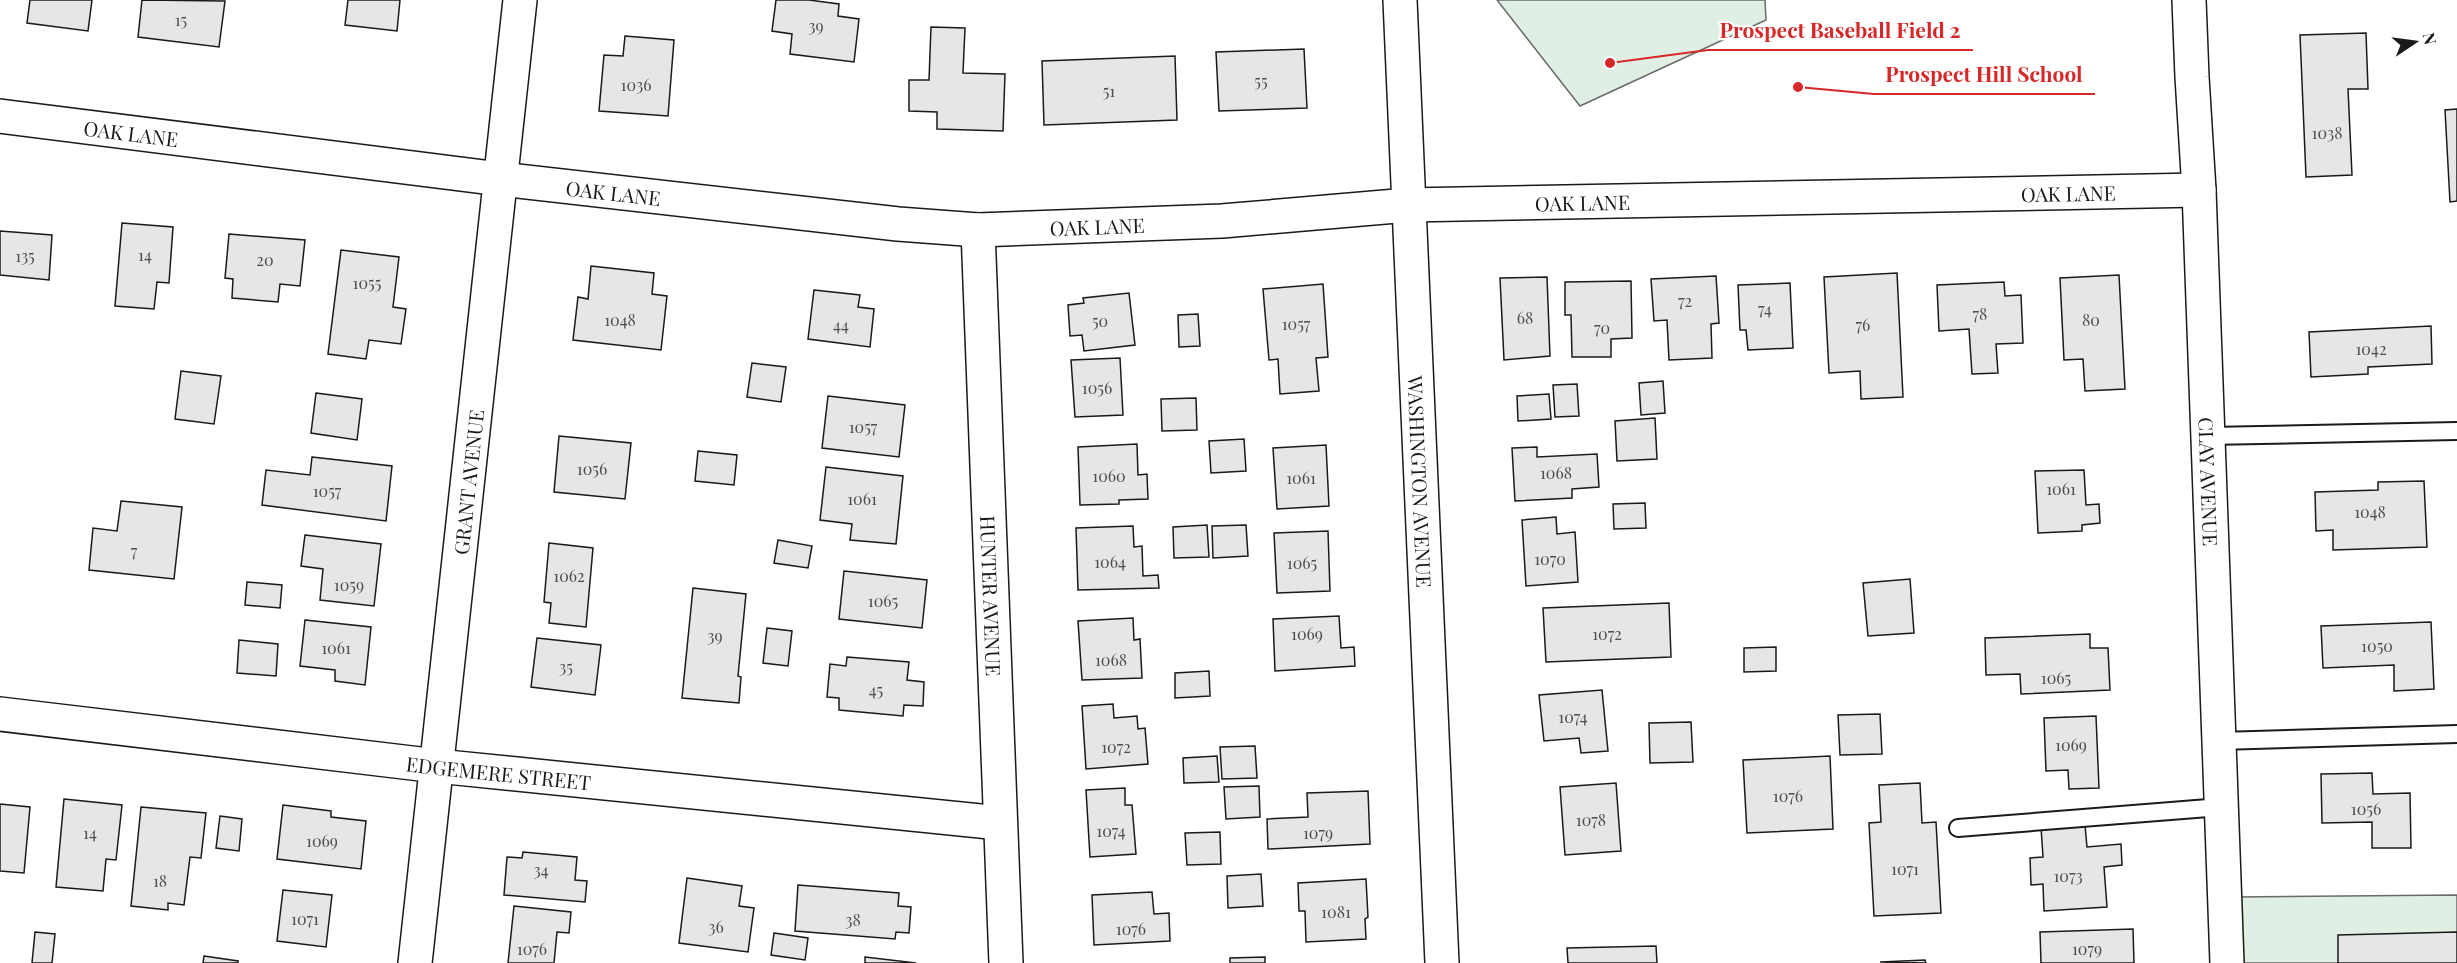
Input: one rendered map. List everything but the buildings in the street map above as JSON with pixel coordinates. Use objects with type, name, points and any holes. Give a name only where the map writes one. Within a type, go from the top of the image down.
[{"type":"street","name":"GRANT AVENUE","points":[[415,963],[520,0]]},
{"type":"street","name":"WASHINGTON AVENUE","points":[[1400,0],[1442,963]]},
{"type":"street","name":"CLAY AVENUE","points":[[2189,0],[2199,190],[2227,963]]},
{"type":"street","name":"OAK LANE","points":[[0,116],[500,179],[898,224],[978,230],[1222,221],[1408,205],[2199,190]]},
{"type":"street","name":"HUNTER AVENUE","points":[[978,230],[1006,963]]},
{"type":"street","name":"EDGEMERE STREET","points":[[0,714],[437,766],[1000,823]]},
{"type":"lane","points":[[2208,435],[2457,431]]},
{"type":"lane","points":[[2219,741],[2457,734]]},
{"type":"lane","points":[[1958,828],[2221,807]]},
{"type":"green space","points":[[1497,0],[1765,0],[1766,20],[1580,106]]},
{"type":"green space","points":[[2457,895],[2457,963],[2238,963],[2236,897]]},
{"type":"place","name":"Prospect Baseball Field 2","points":[[1610,63]]},
{"type":"place","name":"Prospect Hill School","points":[[1798,87]]}]
